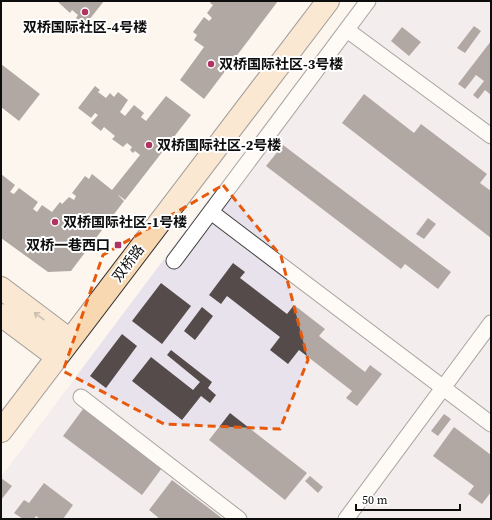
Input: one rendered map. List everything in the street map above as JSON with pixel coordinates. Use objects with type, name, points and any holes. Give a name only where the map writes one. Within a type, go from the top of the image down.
[{"type":"street","name":"双桥路","points":[[1,431],[328,1]]},
{"type":"street","points":[[174,261],[368,1]]},
{"type":"street","points":[[347,30],[491,136]]},
{"type":"street","points":[[211,212],[491,424]]},
{"type":"street","points":[[1,288],[70,340]]},
{"type":"street","points":[[1,315],[57,357]]},
{"type":"street","points":[[346,519],[491,323]]},
{"type":"street","points":[[81,397],[239,519]]},
{"type":"highlighted area","points":[[223,185],[281,256],[308,360],[280,429],[164,424],[63,371],[103,255]]},
{"type":"shaded area","points":[[357,1],[491,1],[491,519],[1,519],[1,477]]},
{"type":"building","name":"双桥国际社区-4号楼","points":[[57,1],[104,1],[85,25],[76,18],[78,15],[72,10],[70,13]]},
{"type":"building","name":"双桥国际社区-3号楼","points":[[211,1],[278,1],[204,99],[180,80],[204,47],[194,40],[197,35],[193,32],[204,17],[209,21],[212,18],[207,13],[213,5],[210,3]]},
{"type":"building","points":[[474,26],[481,31],[465,53],[457,48]]},
{"type":"building","points":[[402,27],[421,42],[409,56],[391,41]]},
{"type":"building","points":[[491,41],[491,95],[485,90],[478,99],[473,95],[484,81],[476,75],[465,89],[458,84]]},
{"type":"building","points":[[1,64],[40,94],[19,121],[1,107]]},
{"type":"building","points":[[95,86],[100,90],[98,92],[106,98],[110,93],[114,97],[118,92],[128,100],[120,112],[125,116],[134,105],[144,113],[141,117],[146,121],[166,96],[191,115],[125,200],[117,194],[124,201],[71,271],[48,272],[1,238],[1,174],[15,185],[10,192],[14,194],[19,188],[38,202],[33,209],[37,212],[42,205],[52,212],[60,202],[62,204],[69,197],[74,200],[76,196],[72,193],[85,176],[89,179],[92,174],[112,190],[140,155],[135,151],[133,153],[130,150],[132,147],[127,143],[123,147],[112,139],[115,136],[104,127],[101,131],[91,123],[98,115],[95,113],[91,118],[78,108]]},
{"type":"building","points":[[364,94],[414,133],[421,124],[487,174],[480,183],[491,191],[491,238],[342,123]]},
{"type":"building","points":[[283,145],[451,272],[438,289],[405,264],[401,269],[266,166]]},
{"type":"building","points":[[428,218],[436,224],[424,239],[416,234]]},
{"type":"building","points":[[233,263],[245,272],[240,278],[287,314],[294,305],[325,329],[319,336],[365,372],[370,365],[382,374],[357,406],[346,398],[352,391],[299,350],[288,364],[270,350],[280,337],[227,296],[221,304],[209,295]]},
{"type":"building","points":[[161,283],[191,306],[162,344],[132,321]]},
{"type":"building","points":[[202,307],[213,316],[195,340],[184,331]]},
{"type":"building","points":[[122,334],[137,346],[106,388],[90,376]]},
{"type":"building","points":[[171,350],[212,382],[208,388],[216,395],[210,403],[201,396],[182,420],[132,381],[151,357],[193,390],[200,382],[167,355]]},
{"type":"building","points":[[83,409],[162,468],[142,495],[63,436]]},
{"type":"building","points":[[230,413],[307,473],[285,500],[209,440]]},
{"type":"building","points":[[444,414],[451,419],[438,436],[431,431]]},
{"type":"building","points":[[454,427],[491,455],[491,492],[482,504],[468,494],[474,486],[433,456]]},
{"type":"building","points":[[310,476],[323,487],[318,493],[305,481]]},
{"type":"building","points":[[1,478],[12,486],[1,500]]},
{"type":"building","points":[[172,480],[223,519],[160,519],[149,510]]},
{"type":"building","points":[[44,483],[73,505],[63,519],[40,519],[36,516],[34,519],[23,519],[14,513],[24,500],[29,503]]},
{"type":"place","name":"双桥国际社区-4号楼","points":[[85,12]]},
{"type":"place","name":"双桥国际社区-3号楼","points":[[211,64]]},
{"type":"place","name":"双桥国际社区-2号楼","points":[[149,145]]},
{"type":"place","name":"双桥国际社区-1号楼","points":[[55,222]]},
{"type":"place","name":"双桥一巷西口","points":[[118,245]]}]
